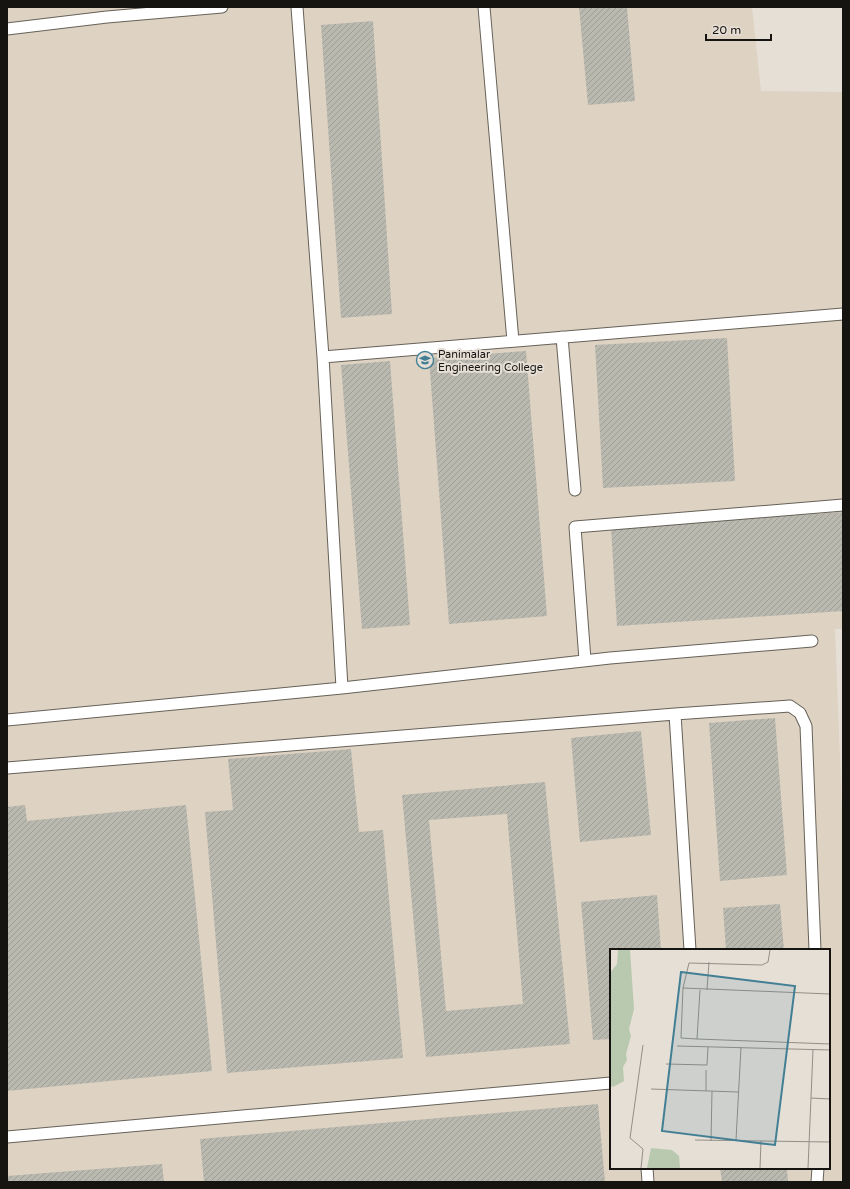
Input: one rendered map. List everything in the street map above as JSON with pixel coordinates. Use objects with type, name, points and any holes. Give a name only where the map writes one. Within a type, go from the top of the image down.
[{"type":"lane","points":[[7,29],[106,12],[222,7]]},
{"type":"lane","points":[[297,7],[323,357],[342,688]]},
{"type":"lane","points":[[484,7],[513,341]]},
{"type":"lane","points":[[323,357],[843,314]]},
{"type":"lane","points":[[562,337],[575,490]]},
{"type":"lane","points":[[585,660],[575,527],[843,505]]},
{"type":"lane","points":[[7,720],[342,688],[585,660],[812,641]]},
{"type":"lane","points":[[7,768],[790,706],[800,713],[806,726],[816,949]]},
{"type":"lane","points":[[675,714],[690,949]]},
{"type":"lane","points":[[7,1137],[610,1084]]},
{"type":"lane","points":[[647,1169],[648,1182]]},
{"type":"lane","points":[[817,1182],[818,1169]]},
{"type":"shaded area","name":"Panimalar Engineering College","points":[[7,7],[752,7],[761,91],[843,92],[843,629],[835,629],[843,835],[843,1182],[7,1182]]},
{"type":"building","points":[[579,7],[627,7],[635,101],[588,105]]},
{"type":"building","points":[[373,21],[392,314],[341,318],[321,25]]},
{"type":"building","points":[[727,338],[735,481],[603,488],[595,345]]},
{"type":"building","points":[[526,351],[547,616],[449,624],[429,358]]},
{"type":"building","points":[[390,361],[410,625],[362,629],[341,365]]},
{"type":"building","points":[[843,512],[843,611],[617,626],[611,528]]},
{"type":"building","points":[[775,718],[787,875],[720,881],[709,723]]},
{"type":"building","points":[[641,731],[651,835],[580,842],[571,738]]},
{"type":"building","points":[[351,749],[359,832],[383,830],[403,1058],[227,1073],[205,812],[233,810],[228,759]]},
{"type":"building","points":[[545,782],[570,1044],[426,1057],[402,795]],"holes":[[[507,814],[523,1004],[446,1011],[429,820]]]},
{"type":"building","points":[[25,805],[27,821],[186,805],[212,1071],[7,1091],[7,807]]},
{"type":"building","points":[[657,895],[661,949],[610,949],[610,1039],[593,1040],[581,902]]},
{"type":"building","points":[[780,904],[784,949],[726,949],[723,908]]},
{"type":"building","points":[[598,1104],[605,1182],[204,1182],[200,1139]]},
{"type":"building","points":[[162,1164],[164,1182],[7,1182],[7,1176]]},
{"type":"building","points":[[720,1169],[787,1169],[788,1182],[722,1182]]},
{"type":"place","name":"Panimalar Engineering College","points":[[425,360]]}]
